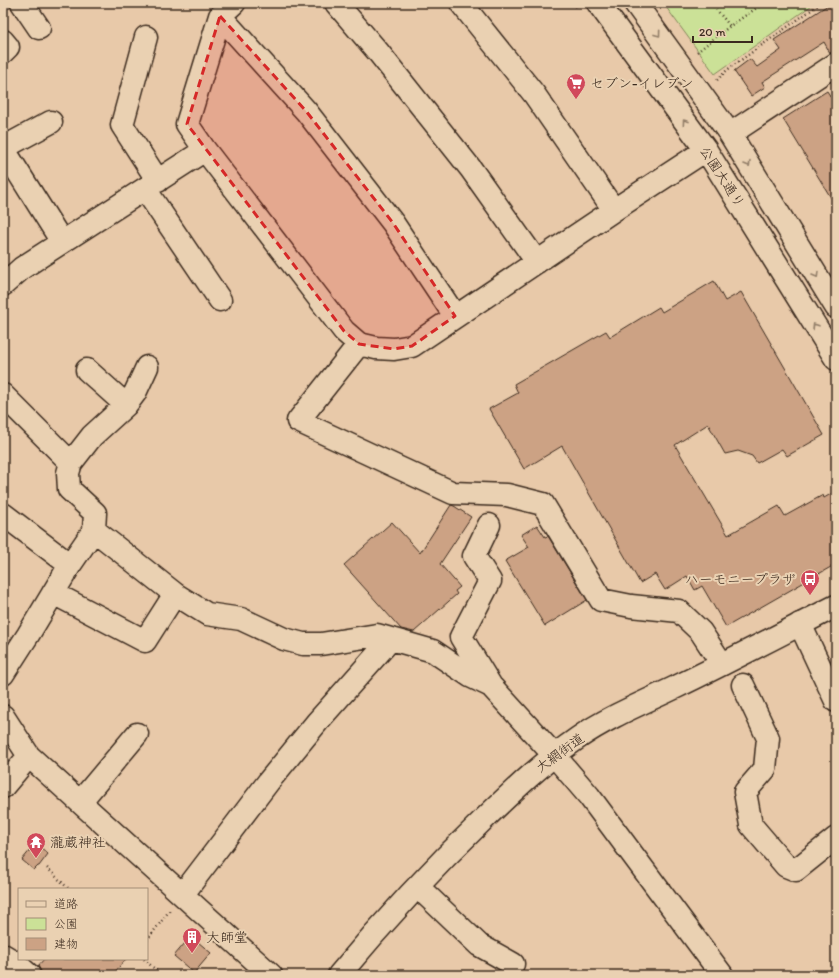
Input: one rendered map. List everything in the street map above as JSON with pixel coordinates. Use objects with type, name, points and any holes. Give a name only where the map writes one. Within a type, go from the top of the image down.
[{"type":"street","points":[[22,3],[39,28]]},
{"type":"street","points":[[336,3],[379,53],[471,169],[537,262]]},
{"type":"street","points":[[461,3],[534,94],[614,210]]},
{"type":"street","name":"公園大通り","points":[[598,3],[706,150],[836,359]]},
{"type":"street","name":"公園大通り","points":[[635,3],[730,134],[836,307]]},
{"type":"street","points":[[227,10],[393,223],[455,316]]},
{"type":"street","points":[[227,10],[187,124],[205,150],[344,331],[359,344],[376,348],[394,349],[412,346],[423,340],[455,316],[706,150]]},
{"type":"street","points":[[146,37],[122,125],[152,185],[220,300]]},
{"type":"street","points":[[3,41],[8,48],[3,52]]},
{"type":"street","points":[[730,134],[833,73]]},
{"type":"street","points":[[51,122],[3,148],[62,242]]},
{"type":"street","points":[[3,285],[22,268],[205,150]]},
{"type":"street","points":[[359,344],[298,421],[453,493],[506,495],[543,504],[601,600],[631,606],[679,611],[701,632],[722,664]]},
{"type":"street","points":[[3,674],[70,565],[94,530],[95,513],[69,489],[68,474],[71,463],[92,436],[126,405],[135,393],[147,367]]},
{"type":"street","points":[[87,370],[126,405]]},
{"type":"street","points":[[3,395],[71,463]]},
{"type":"street","points":[[3,514],[70,565]]},
{"type":"street","points":[[489,525],[474,556],[490,581],[461,637],[491,686],[589,796],[722,975]]},
{"type":"street","points":[[94,530],[175,594],[207,614],[241,619],[284,639],[303,644],[321,644],[377,635],[433,652],[470,676],[491,686]]},
{"type":"street","points":[[53,593],[145,642],[175,594]]},
{"type":"street","name":"大網街道","points":[[340,975],[362,948],[461,841],[529,775],[554,755],[579,737],[618,715],[836,606]]},
{"type":"street","points":[[800,624],[836,701]]},
{"type":"street","points":[[183,894],[269,781],[318,721],[391,639]]},
{"type":"street","points":[[743,685],[768,738],[766,769],[745,792],[751,826],[786,866],[796,870],[836,838]]},
{"type":"street","points":[[3,716],[29,756],[271,975]]},
{"type":"street","points":[[80,802],[137,734]]},
{"type":"street","points":[[3,787],[29,756]]},
{"type":"street","points":[[418,887],[479,945],[514,964]]},
{"type":"street","points":[[3,955],[13,961],[29,975]]},
{"type":"path","points":[[711,3],[730,26]]},
{"type":"path","points":[[694,55],[730,26],[764,3]]},
{"type":"path","points":[[716,80],[727,70],[822,3]]},
{"type":"path","points":[[47,868],[68,888]]},
{"type":"path","points":[[148,939],[183,894]]},
{"type":"path","points":[[145,960],[161,975]]},
{"type":"highlighted area","points":[[220,16],[306,111],[393,223],[455,316],[412,346],[394,349],[359,344],[344,331],[187,124]]},
{"type":"green space","points":[[663,3],[815,3],[715,74]]},
{"type":"building","points":[[831,3],[836,3],[836,52],[830,53],[824,42],[762,82],[765,87],[751,96],[734,71],[750,59],[757,67],[781,50],[774,40]]},
{"type":"building","points":[[827,91],[836,105],[836,206],[783,119]]},
{"type":"building","points":[[714,281],[725,301],[741,292],[824,435],[787,456],[782,449],[757,463],[752,456],[738,451],[725,454],[708,424],[675,445],[728,535],[779,506],[785,516],[823,495],[824,498],[836,491],[836,564],[726,627],[702,586],[695,590],[687,576],[665,590],[655,574],[640,583],[562,446],[524,469],[489,409],[518,393],[514,384],[606,331],[610,337],[659,307],[662,312]]},
{"type":"building","points":[[451,505],[471,517],[440,564],[460,587],[455,591],[457,594],[414,632],[401,629],[344,565],[392,522],[420,553]]},
{"type":"building","points":[[537,525],[545,537],[548,536],[587,600],[545,626],[505,561],[529,547],[521,535]]},
{"type":"building","points":[[36,843],[48,854],[34,870],[22,860]]},
{"type":"building","name":"大師堂","points":[[191,936],[211,953],[194,973],[174,956]]},
{"type":"building","points":[[43,960],[125,960],[112,975],[41,975],[41,971],[38,966]]},
{"type":"place","name":"セブン-イレブン","points":[[576,100]]},
{"type":"place","name":"ハーモニープラザ","points":[[810,596]]},
{"type":"place","name":"瀧蔵神社","points":[[36,859]]},
{"type":"place","name":"大師堂","points":[[192,954]]}]
